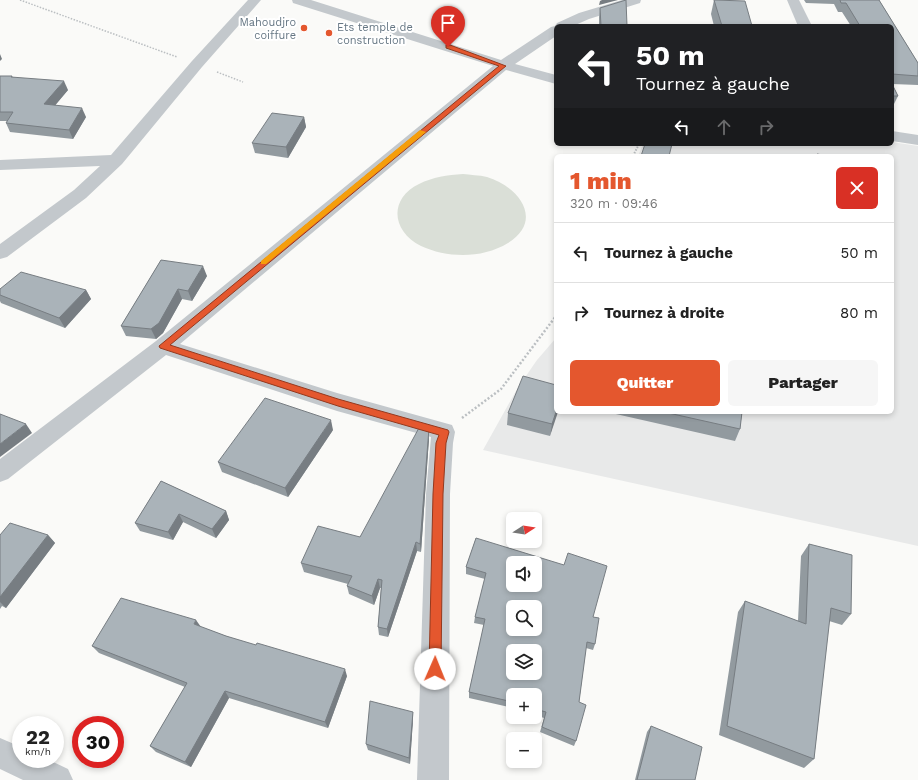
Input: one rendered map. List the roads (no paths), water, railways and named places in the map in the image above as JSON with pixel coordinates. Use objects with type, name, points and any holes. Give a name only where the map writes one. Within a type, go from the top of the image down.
[{"type":"street","points":[[0,253],[80,194],[116,160],[197,64],[255,0]]},
{"type":"street","points":[[298,0],[352,11],[503,66],[554,79]]},
{"type":"street","points":[[566,24],[584,16],[635,0]]},
{"type":"street","points":[[793,0],[804,24]]},
{"type":"street","points":[[0,472],[163,346],[503,66],[554,31]]},
{"type":"street","points":[[894,136],[918,140]]},
{"type":"street","points":[[0,165],[116,160]]},
{"type":"street","points":[[163,346],[338,402],[444,432],[441,443],[438,494],[433,780]]},
{"type":"street","points":[[0,753],[57,780]]},
{"type":"place","name":"Mahoudjro coiffure","points":[[304,28]]},
{"type":"place","name":"Ets temple de construction","points":[[329,33]]}]
